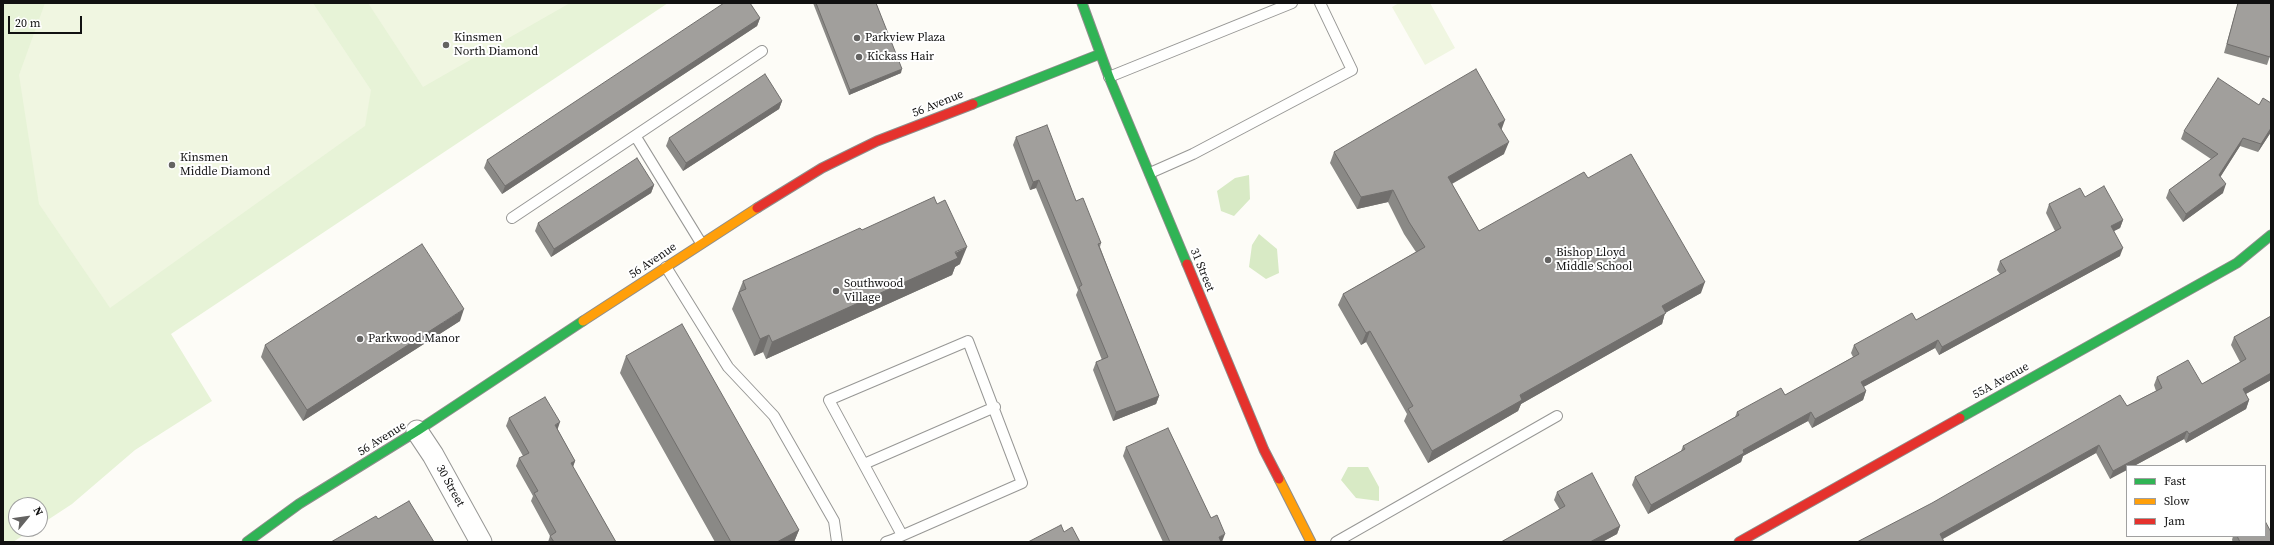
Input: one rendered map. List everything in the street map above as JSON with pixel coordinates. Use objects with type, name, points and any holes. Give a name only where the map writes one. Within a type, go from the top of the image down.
[{"type":"street","name":"31 Street","points":[[1082,3],[1109,77],[1264,450],[1311,542]]},
{"type":"street","name":"56 Avenue","points":[[247,542],[299,504],[417,431],[666,267],[701,242],[822,168],[877,141],[1100,54]]},
{"type":"street","name":"55A Avenue","points":[[1739,542],[2237,263],[2271,235]]},
{"type":"street","name":"30 Street","points":[[417,431],[433,455],[481,542]]},
{"type":"lane","points":[[1109,77],[1292,3]]},
{"type":"lane","points":[[1150,173],[1193,154],[1352,70],[1320,3]]},
{"type":"lane","points":[[512,218],[636,137],[762,51]]},
{"type":"lane","points":[[636,137],[701,242]]},
{"type":"lane","points":[[666,267],[728,367],[774,416],[834,520],[837,542]]},
{"type":"lane","points":[[886,542],[902,535],[1022,482],[995,407],[968,341],[830,400],[902,535]]},
{"type":"lane","points":[[864,464],[995,407]]},
{"type":"lane","points":[[1336,542],[1558,416]]},
{"type":"green space","points":[[3,3],[668,3],[171,334],[212,401],[135,450],[72,504],[48,520],[48,497],[8,497],[8,537],[21,537],[13,542],[3,542]]},
{"type":"green space","name":"Kinsmen Middle Diamond","points":[[45,3],[313,3],[371,90],[365,126],[110,308],[39,204],[19,75]]},
{"type":"green space","name":"Kinsmen North Diamond","points":[[368,3],[570,3],[423,87]]},
{"type":"green space","points":[[1399,3],[1430,3],[1455,48],[1425,65],[1392,7]]},
{"type":"green space","points":[[1249,175],[1250,199],[1234,216],[1221,211],[1217,191],[1235,178]]},
{"type":"green space","points":[[1259,234],[1277,249],[1279,273],[1266,279],[1249,267],[1252,245]]},
{"type":"green space","points":[[1348,467],[1368,467],[1379,487],[1379,501],[1356,498],[1341,480]]},
{"type":"building","points":[[724,3],[750,3],[760,18],[505,186],[487,160]]},
{"type":"building","name":"Parkview Plaza","points":[[816,3],[876,3],[902,69],[850,90]]},
{"type":"building","points":[[2238,3],[2271,3],[2270,57],[2227,44]]},
{"type":"building","points":[[1476,69],[1505,120],[1498,124],[1509,142],[1448,177],[1479,231],[1584,172],[1588,178],[1631,154],[1705,282],[1662,306],[1666,313],[1520,395],[1522,400],[1432,451],[1408,409],[1413,406],[1370,331],[1366,333],[1343,294],[1425,247],[1409,222],[1393,190],[1361,197],[1334,152]]},
{"type":"building","points":[[765,74],[782,101],[686,163],[669,138]]},
{"type":"building","points":[[2218,78],[2259,105],[2263,98],[2271,103],[2271,128],[2261,144],[2243,138],[2219,175],[2226,184],[2186,214],[2169,190],[2218,154],[2184,131]]},
{"type":"building","points":[[1047,125],[1076,201],[1083,198],[1101,243],[1098,244],[1159,396],[1116,412],[1096,362],[1108,357],[1079,287],[1082,285],[1039,180],[1033,182],[1016,137]]},
{"type":"building","points":[[637,158],[654,185],[554,249],[538,223]]},
{"type":"building","points":[[2104,186],[2123,220],[2111,226],[2123,248],[1942,347],[1938,340],[1861,382],[1866,391],[1815,419],[1811,412],[1743,450],[1744,453],[1651,505],[1635,477],[1685,449],[1683,446],[1739,415],[1737,412],[1781,388],[1785,395],[1859,354],[1854,345],[1912,313],[1916,320],[2006,271],[2000,261],[2061,228],[2049,204],[2080,188],[2085,197]]},
{"type":"building","name":"Southwood Village","points":[[934,197],[937,204],[945,200],[967,247],[955,252],[958,258],[772,342],[769,335],[760,339],[739,292],[746,289],[743,281],[860,228],[862,230]]},
{"type":"building","name":"Parkwood Manor","points":[[422,244],[464,309],[307,410],[265,345]]},
{"type":"building","points":[[2271,316],[2271,373],[2243,389],[2249,400],[2189,434],[2187,431],[2113,471],[2099,445],[1940,534],[1944,542],[1857,542],[1932,503],[2120,395],[2127,406],[2162,388],[2157,377],[2188,360],[2202,384],[2246,359],[2234,337]]},
{"type":"building","points":[[682,324],[799,530],[777,542],[731,542],[626,356]]},
{"type":"building","points":[[545,397],[560,422],[555,425],[575,461],[571,463],[616,542],[554,542],[550,536],[556,532],[534,493],[538,491],[519,458],[529,453],[509,418]]},
{"type":"building","points":[[1168,428],[1211,518],[1217,515],[1225,534],[1219,537],[1221,542],[1170,542],[1126,447]]},
{"type":"building","points":[[1592,473],[1620,526],[1590,542],[1501,542],[1565,506],[1557,492]]},
{"type":"building","points":[[409,501],[434,542],[331,542],[376,516],[378,519]]},
{"type":"building","points":[[2266,523],[2271,532],[2271,542],[2240,542],[2238,537],[2266,537]]},
{"type":"building","points":[[1061,525],[1064,532],[1072,527],[1080,542],[1028,542]]},
{"type":"traffic: fast","points":[[1082,3],[1109,77],[1187,264]]},
{"type":"traffic: fast","points":[[973,104],[1100,54]]},
{"type":"traffic: fast","points":[[1960,418],[2237,263],[2271,235]]},
{"type":"traffic: fast","points":[[247,542],[299,504],[417,431],[583,321]]},
{"type":"traffic: slow","points":[[583,321],[757,208]]},
{"type":"traffic: slow","points":[[1279,479],[1311,542]]},
{"type":"traffic: jam","points":[[757,208],[822,168],[877,141],[973,104]]},
{"type":"traffic: jam","points":[[1187,264],[1264,450],[1279,479]]},
{"type":"traffic: jam","points":[[1739,542],[1960,418]]},
{"type":"place","name":"Parkview Plaza","points":[[857,38]]},
{"type":"place","name":"Kinsmen North Diamond","points":[[446,45]]},
{"type":"place","name":"Kickass Hair","points":[[859,57]]},
{"type":"place","name":"Kinsmen Middle Diamond","points":[[172,165]]},
{"type":"place","name":"Bishop Lloyd Middle School","points":[[1548,260]]},
{"type":"place","name":"Southwood Village","points":[[836,291]]},
{"type":"place","name":"Parkwood Manor","points":[[360,339]]}]
